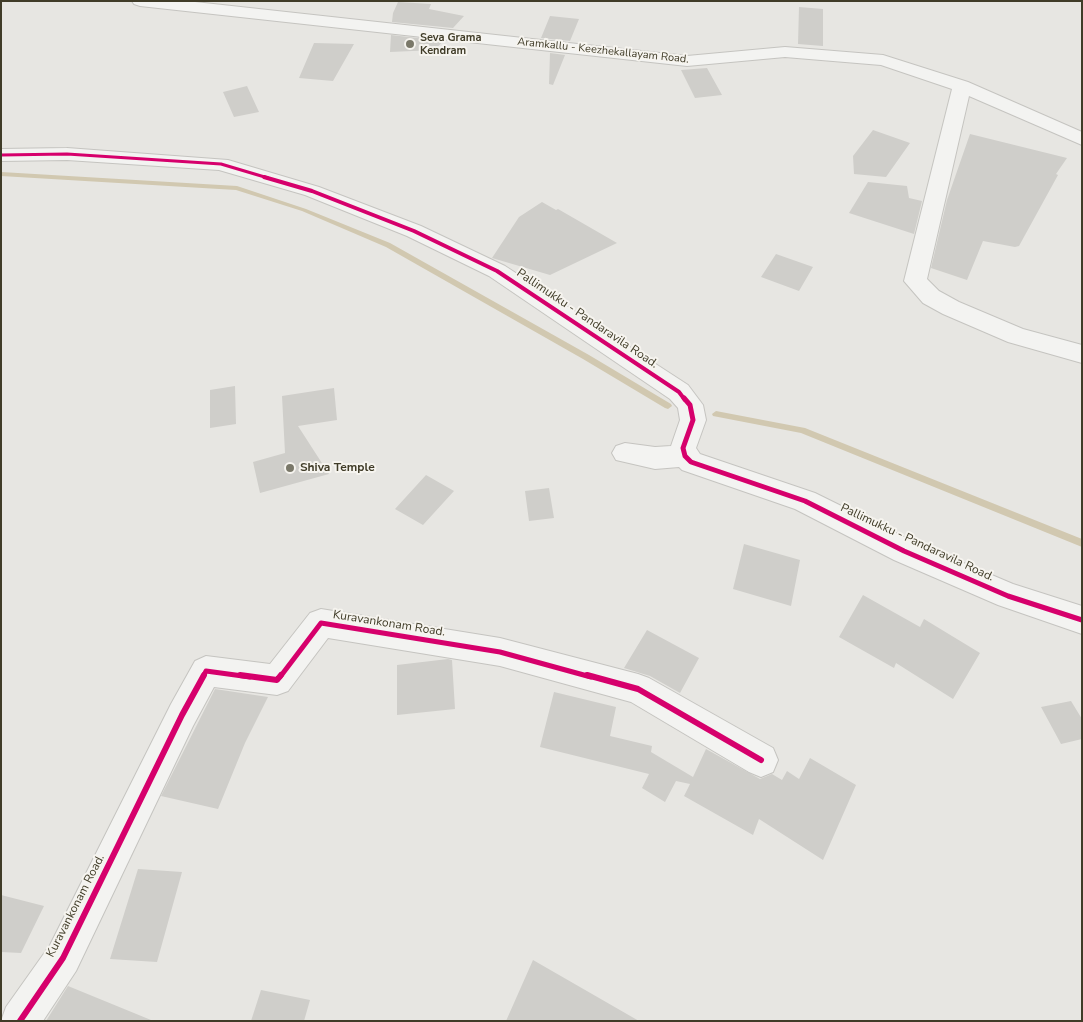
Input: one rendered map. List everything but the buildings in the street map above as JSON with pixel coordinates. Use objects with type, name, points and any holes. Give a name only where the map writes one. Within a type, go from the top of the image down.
[{"type":"street","name":"Aramkallu - Keezhekallayam Road.","points":[[149,2],[687,61],[785,52],[882,60],[962,86],[1082,139]]},
{"type":"street","points":[[962,86],[915,281],[931,297],[951,308],[1016,336],[1082,354]]},
{"type":"street","name":"Pallimukku - Pandaravila Road.","points":[[1,156],[66,154],[215,163],[312,191],[414,231],[497,271],[679,392],[690,405],[692,420],[683,448],[685,456],[692,462],[804,501],[904,551],[1008,596],[1082,620]]},
{"type":"street","points":[[625,453],[655,458],[685,456]]},
{"type":"street","name":"Kuravankonam Road.","points":[[20,1021],[63,958],[182,715],[206,671],[277,680],[321,623],[500,652],[638,689],[761,760]]},
{"type":"waterway","points":[[1,174],[237,188],[304,210],[388,245],[586,357],[668,406]]},
{"type":"waterway","points":[[716,414],[802,430],[1082,543]]},
{"type":"cycle path","points":[[1,155],[67,154],[221,164],[312,191],[414,231],[497,271],[679,392],[690,405],[693,420],[683,448],[685,456],[691,462],[805,501],[904,551],[1008,596],[1082,620]]},
{"type":"cycle path","points":[[20,1021],[63,958],[182,715],[206,671],[277,680],[321,623],[500,652],[638,689],[761,760]]},
{"type":"place","name":"Seva Grama Kendram","points":[[410,44]]},
{"type":"place","name":"Shiva Temple","points":[[290,468]]}]
